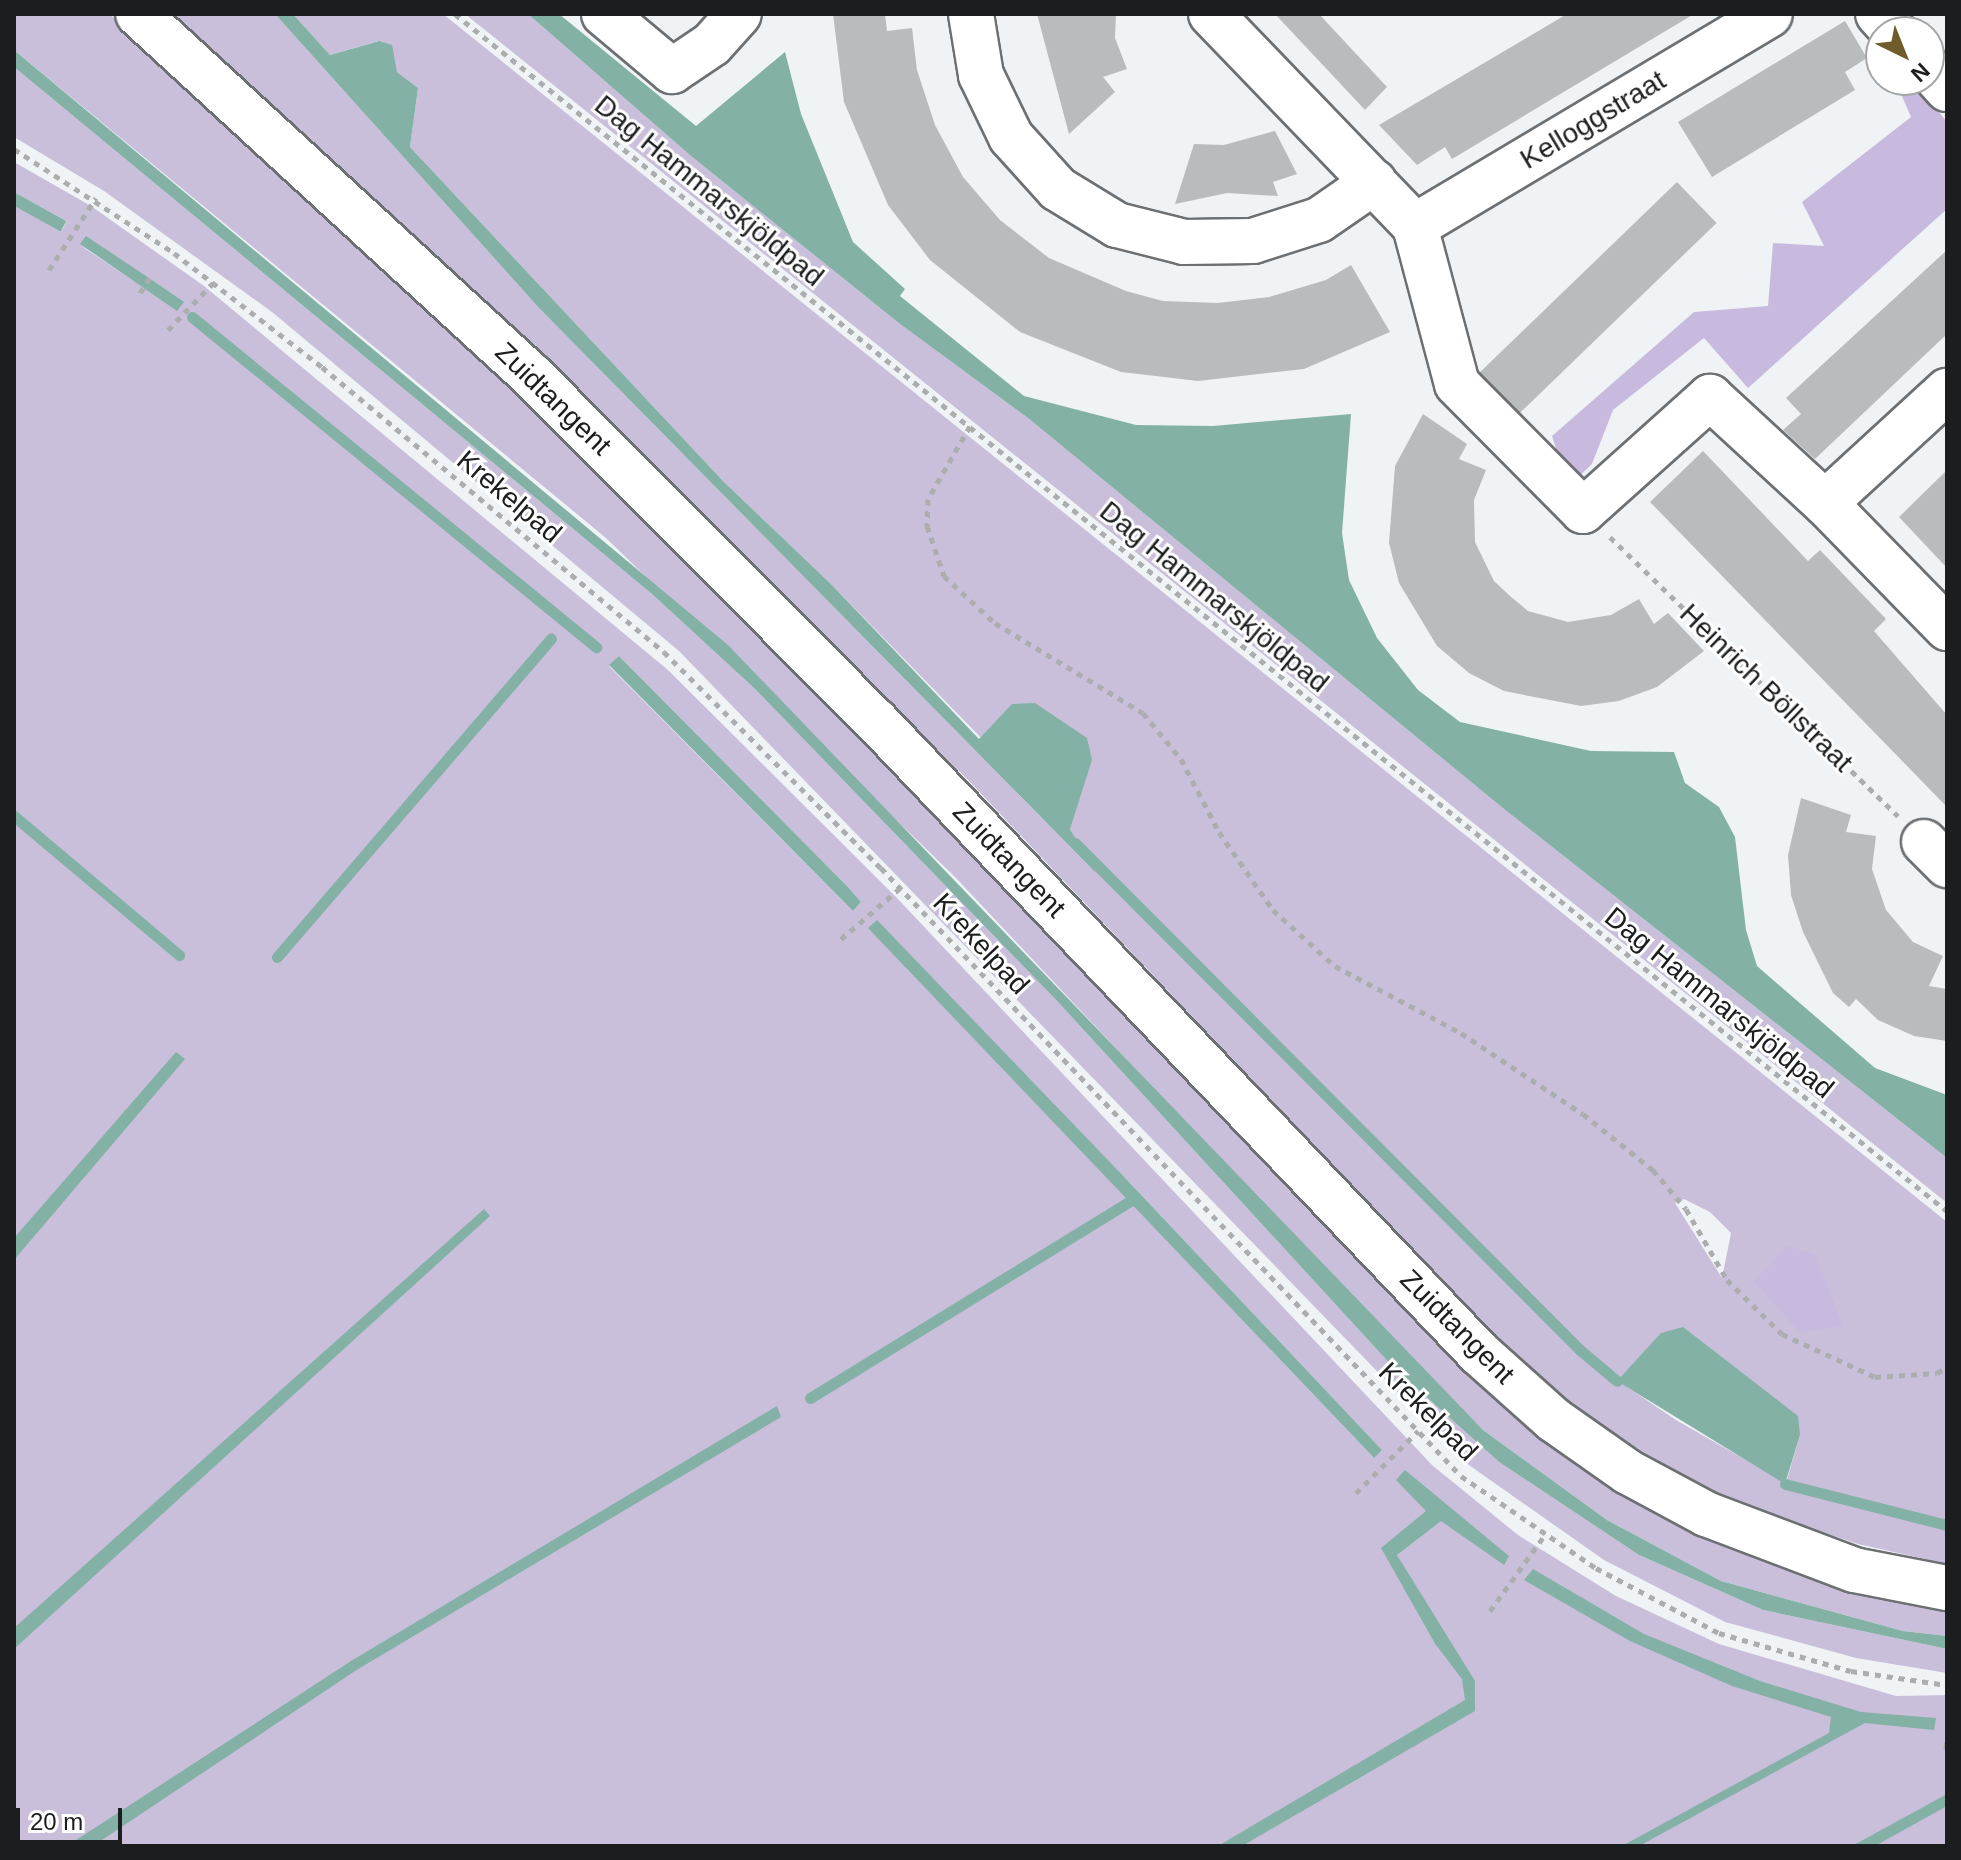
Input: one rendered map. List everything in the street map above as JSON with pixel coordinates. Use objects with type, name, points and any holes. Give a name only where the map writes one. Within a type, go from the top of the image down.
[{"type":"street","name":"Zuidtangent","points":[[138,14],[532,376],[876,721],[1479,1353],[1554,1420],[1628,1472],[1706,1514],[1854,1570],[1947,1588]]},
{"type":"street","points":[[604,14],[672,71],[712,44],[739,14]]},
{"type":"street","points":[[971,14],[981,75],[1011,137],[1058,189],[1117,225],[1184,242],[1253,241],[1319,220],[1374,182]]},
{"type":"street","points":[[1211,14],[1415,226],[1457,384],[1583,511],[1710,397],[1825,503],[1947,628]]},
{"type":"street","name":"Kelloggstraat","points":[[1415,226],[1770,14]]},
{"type":"street","points":[[1825,503],[1947,391]]},
{"type":"path","name":"Dag Hammarskjöldpad","points":[[455,14],[1947,1211]]},
{"type":"path","name":"Krekelpad","points":[[14,149],[96,198],[322,367],[664,652],[900,888],[1461,1476],[1544,1536],[1719,1633],[1851,1671],[1947,1685]]},
{"type":"path","points":[[49,270],[96,198]]},
{"type":"path","points":[[140,293],[151,276]]},
{"type":"path","points":[[168,330],[213,283]]},
{"type":"path","points":[[970,426],[928,499],[927,526],[944,576],[995,623],[1143,713],[1181,759],[1219,832],[1273,910],[1335,966],[1461,1033],[1583,1114],[1653,1170],[1686,1209],[1727,1280],[1782,1334],[1875,1377],[1937,1373],[1947,1367]]},
{"type":"path","name":"Heinrich Böllstraat","points":[[1583,511],[1936,853]]},
{"type":"path","points":[[841,939],[900,888]]},
{"type":"path","points":[[1356,1493],[1418,1431]]},
{"type":"path","points":[[1490,1611],[1544,1536]]},
{"type":"path","points":[[1946,1749],[1947,1737]]},
{"type":"shaded area","points":[[14,14],[109,14],[267,154],[529,405],[944,815],[1538,1432],[1947,1606],[1947,1636],[1903,1631],[1721,1581],[1607,1520],[1483,1430],[1329,1275],[956,878],[606,538],[14,50]]},
{"type":"shaded area","points":[[170,14],[275,14],[539,308],[1092,869],[1070,829],[831,584],[724,482],[410,147],[418,88],[397,72],[378,41],[330,55],[293,14],[443,14],[1947,1222],[1947,1564],[1858,1544],[1733,1502],[1652,1458],[1571,1404],[1495,1336],[969,781],[557,376]],"holes":[[[1684,1199],[1710,1212],[1731,1233],[1722,1278],[1675,1203]],[[1617,1380],[1800,1435],[1786,1483],[1676,1420]]]},
{"type":"shaded area","points":[[275,14],[293,14],[330,55],[379,41],[392,45],[397,72],[418,88],[410,147],[724,482],[831,584],[979,739],[1012,704],[1035,703],[1087,738],[1092,760],[1070,829],[1096,873],[539,308]]},
{"type":"shaded area","points":[[465,14],[528,14],[691,156],[900,324],[1028,418],[1504,809],[1947,1158],[1947,1203]]},
{"type":"shaded area","points":[[528,14],[559,14],[696,126],[785,52],[801,114],[853,242],[905,289],[900,296],[1024,396],[1136,425],[1213,426],[1351,414],[1342,533],[1349,580],[1377,638],[1418,690],[1460,722],[1591,751],[1674,752],[1685,783],[1719,807],[1735,837],[1746,930],[1757,966],[1875,1068],[1947,1095],[1947,1158],[1504,809],[1028,418],[900,324],[691,156]]},
{"type":"shaded area","points":[[14,50],[728,645],[1483,1430],[1607,1520],[1721,1581],[1903,1631],[1947,1636],[1947,1649],[1763,1610],[1639,1555],[1499,1462],[1393,1367],[1058,1002],[754,688],[652,594],[14,67]]},
{"type":"shaded area","points":[[14,67],[652,594],[754,688],[1058,1002],[1393,1367],[1499,1462],[1639,1555],[1763,1610],[1947,1649],[1947,1673],[1856,1658],[1725,1622],[1604,1560],[1466,1463],[679,651],[272,312],[104,191],[14,137]]},
{"type":"shaded area","points":[[1902,96],[1926,96],[1947,122],[1947,209],[1748,388],[1704,338],[1613,410],[1592,464],[1568,487],[1552,436],[1694,312],[1768,306],[1773,243],[1824,246],[1802,202],[1911,117]]},
{"type":"shaded area","points":[[14,162],[91,206],[204,286],[668,670],[896,897],[1432,1465],[1518,1535],[1616,1596],[1719,1644],[1896,1696],[1947,1695],[1947,1846],[72,1846],[75,1842],[14,1846],[14,204],[62,230],[67,221],[14,192]],"holes":[[[80,245],[183,302],[177,310]],[[619,656],[848,887],[861,902],[853,911],[609,666]],[[868,927],[1129,1182],[1382,1450],[1373,1457]],[[1382,1549],[1397,1555],[1458,1673],[1435,1644]]]},
{"type":"shaded area","points":[[14,192],[66,221],[61,232],[14,206]]},
{"type":"shaded area","points":[[86,236],[184,302],[177,311],[80,244]]},
{"type":"shaded area","points":[[619,656],[848,887],[861,902],[853,911],[609,665]]},
{"type":"shaded area","points":[[877,920],[1382,1450],[1374,1458],[868,928]]},
{"type":"shaded area","points":[[176,1052],[185,1059],[14,1260],[14,1238]]},
{"type":"shaded area","points":[[484,1209],[490,1216],[14,1649],[14,1628]]},
{"type":"shaded area","points":[[1787,1246],[1815,1254],[1843,1326],[1800,1333],[1754,1281]]},
{"type":"shaded area","points":[[1683,1327],[1798,1416],[1800,1435],[1785,1484],[1617,1381],[1661,1333]]},
{"type":"shaded area","points":[[777,1406],[781,1417],[355,1671],[93,1846],[67,1846],[351,1661]]},
{"type":"shaded area","points":[[1405,1470],[1509,1556],[1504,1565],[1441,1521],[1397,1555],[1475,1681],[1475,1711],[1242,1846],[1218,1846],[1465,1700],[1462,1679],[1435,1644],[1381,1548],[1426,1511],[1396,1480]]},
{"type":"shaded area","points":[[1533,1569],[1644,1634],[1760,1681],[1861,1712],[1936,1718],[1934,1730],[1865,1723],[1639,1846],[1622,1846],[1829,1733],[1831,1717],[1732,1686],[1630,1641],[1524,1580]]},
{"type":"shaded area","points":[[1947,1794],[1947,1806],[1875,1846],[1852,1846]]},
{"type":"building","points":[[833,14],[885,14],[887,31],[912,28],[917,70],[935,125],[963,177],[1000,220],[1049,258],[1126,291],[1163,301],[1218,303],[1269,297],[1326,280],[1351,265],[1390,332],[1304,369],[1198,381],[1121,372],[1020,332],[930,260],[888,205],[844,102]]},
{"type":"building","points":[[1037,14],[1116,14],[1115,38],[1127,69],[1103,77],[1115,92],[1069,134]]},
{"type":"building","points":[[1275,14],[1319,14],[1387,87],[1365,110]]},
{"type":"building","points":[[1567,14],[1694,14],[1452,159],[1445,147],[1417,165],[1379,125]]},
{"type":"building","points":[[1845,21],[1865,55],[1865,59],[1845,72],[1855,90],[1712,177],[1678,122]]},
{"type":"building","points":[[1275,131],[1297,174],[1273,182],[1278,196],[1227,193],[1175,204],[1194,144],[1224,145]]},
{"type":"building","points":[[1677,182],[1717,223],[1519,413],[1480,372]]},
{"type":"building","points":[[1947,250],[1947,334],[1815,459],[1783,430],[1801,414],[1786,398]]},
{"type":"building","points":[[1423,414],[1467,444],[1459,459],[1486,470],[1474,500],[1475,542],[1494,581],[1510,596],[1528,611],[1568,622],[1611,615],[1639,599],[1654,624],[1668,613],[1704,651],[1657,687],[1619,701],[1581,706],[1504,691],[1469,673],[1437,646],[1399,583],[1389,543],[1395,466]]},
{"type":"building","points":[[1703,451],[1808,561],[1820,550],[1886,619],[1874,631],[1947,715],[1947,807],[1650,502]]},
{"type":"building","points":[[1947,470],[1947,568],[1899,517]]},
{"type":"building","points":[[1801,798],[1851,815],[1846,832],[1876,836],[1872,869],[1886,910],[1913,942],[1943,956],[1929,986],[1947,989],[1947,1041],[1914,1036],[1878,1020],[1856,999],[1849,1007],[1833,993],[1803,932],[1791,895],[1788,855]]},
{"type":"waterway","points":[[192,317],[596,647]]},
{"type":"waterway","points":[[277,957],[551,639]]},
{"type":"waterway","points":[[14,816],[179,955]]},
{"type":"waterway","points":[[1075,843],[1580,1350],[1617,1381]]},
{"type":"waterway","points":[[810,1398],[1134,1199]]},
{"type":"waterway","points":[[1785,1484],[1947,1525]]}]
